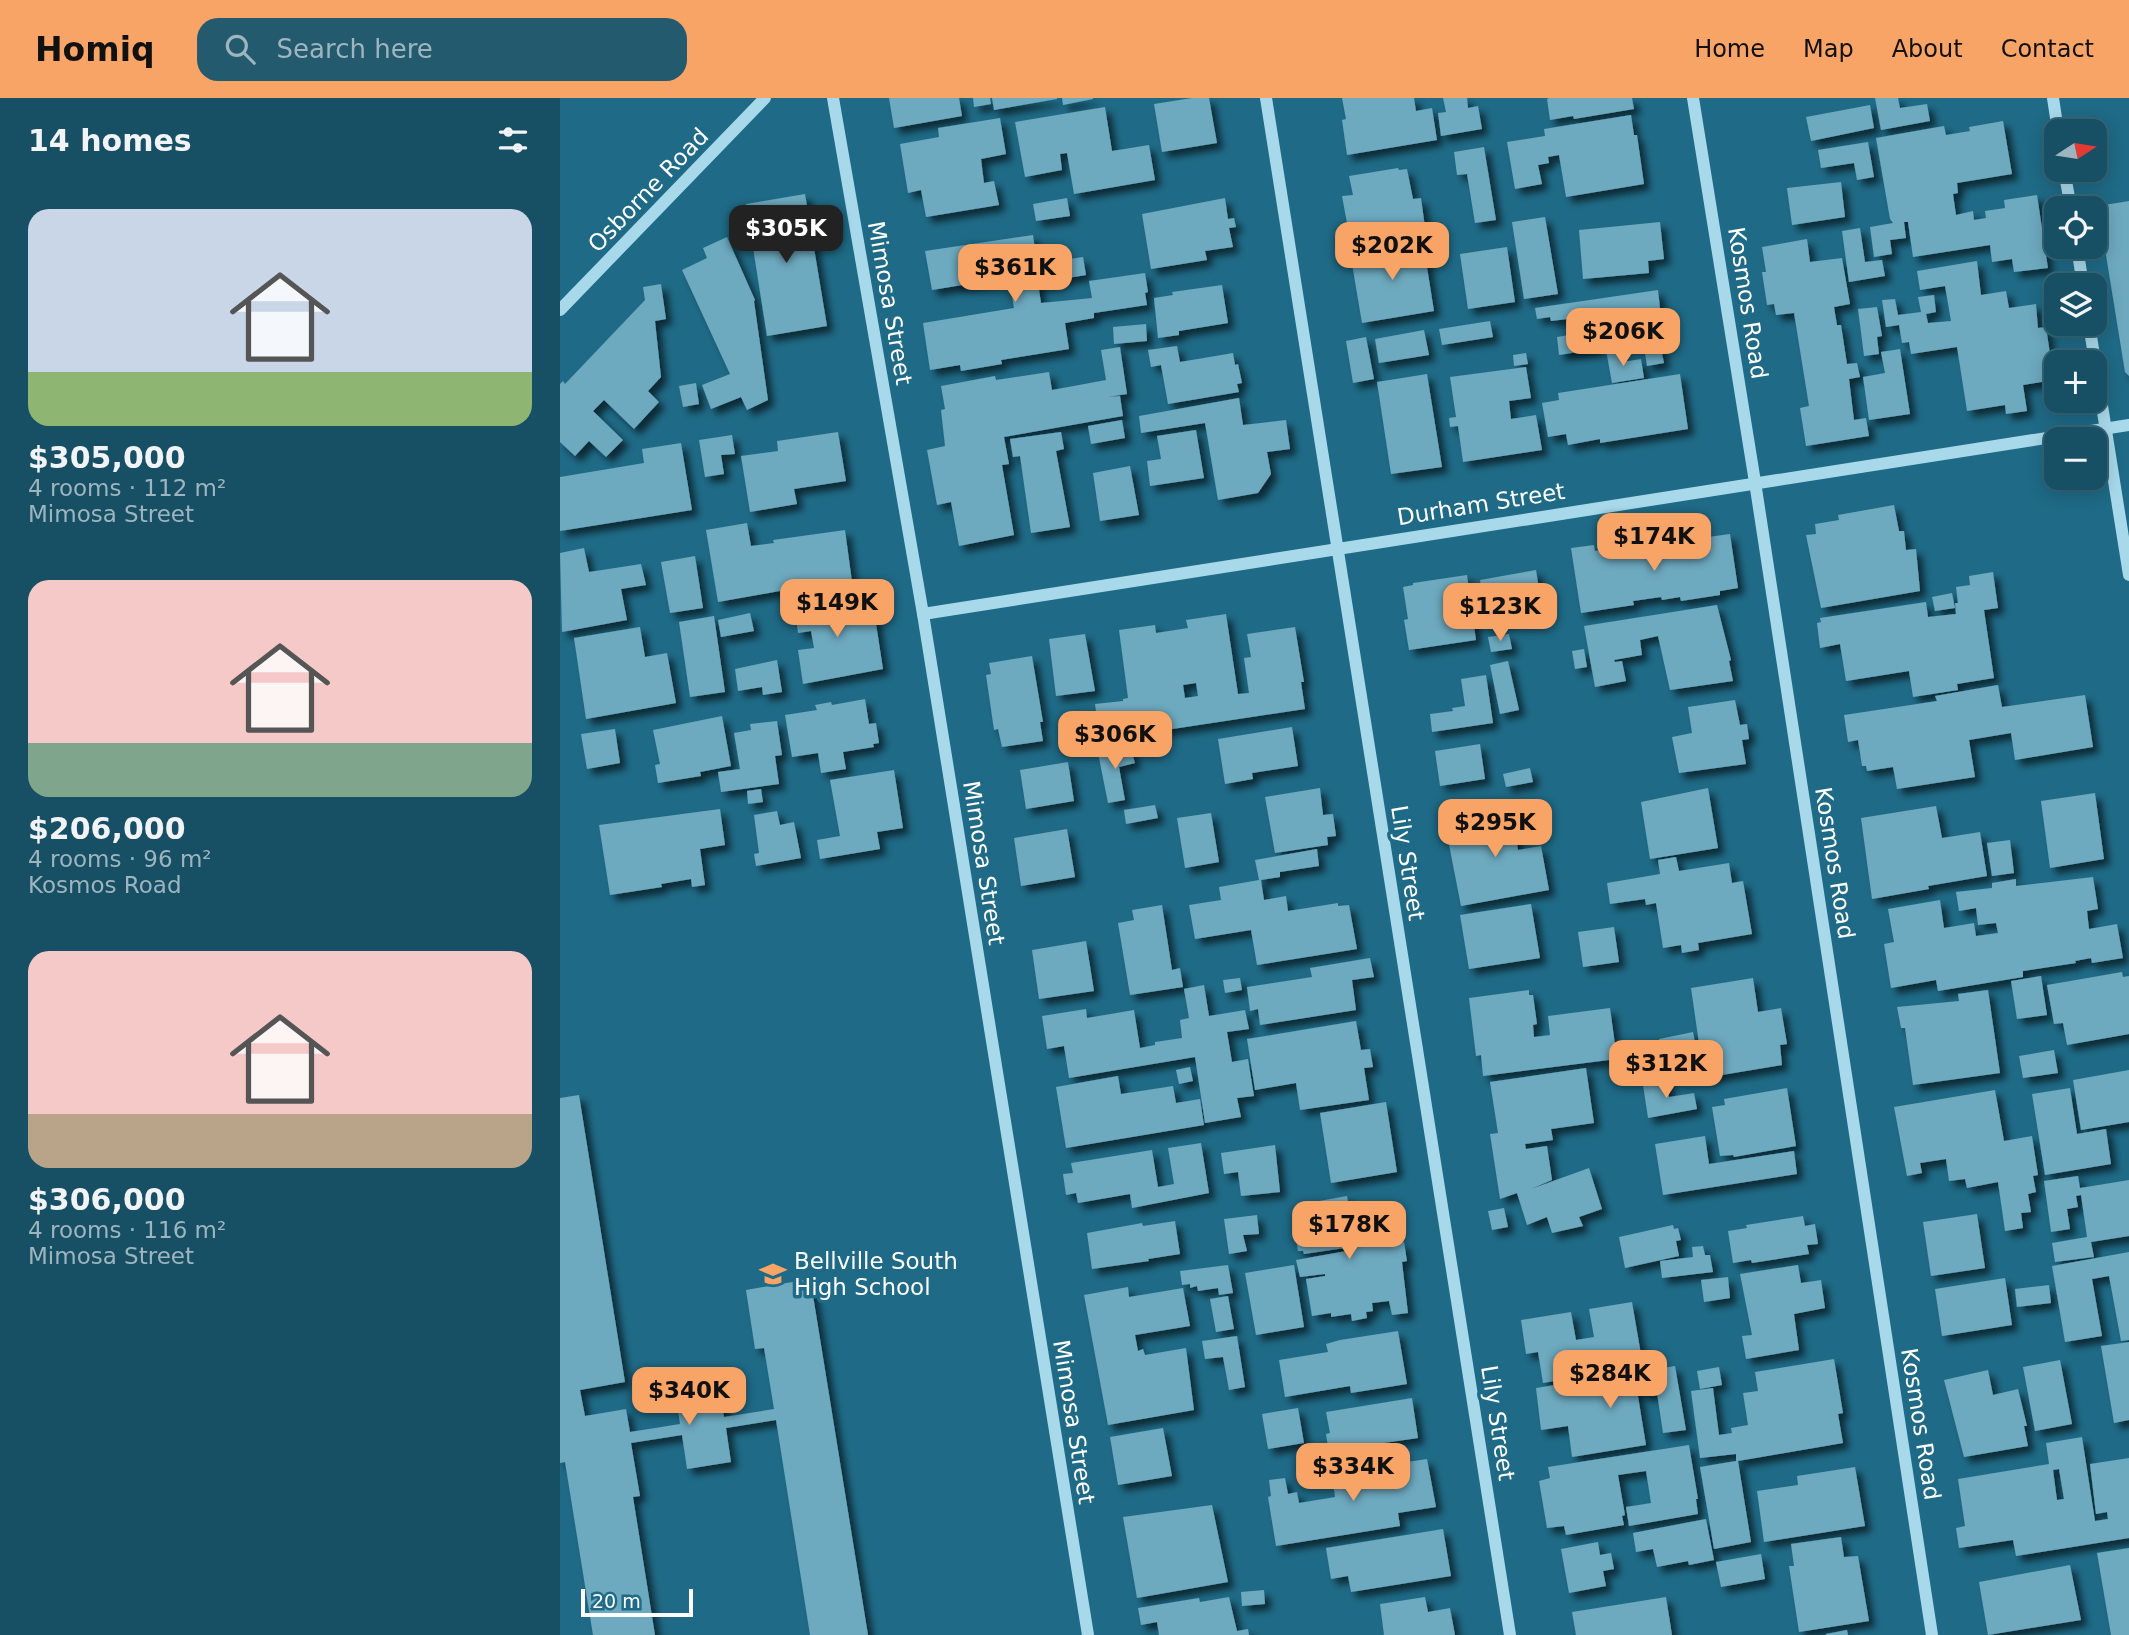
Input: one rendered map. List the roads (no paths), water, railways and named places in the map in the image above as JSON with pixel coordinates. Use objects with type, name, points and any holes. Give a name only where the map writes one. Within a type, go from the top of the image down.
[{"type":"street","name":"Osborne Road","points":[[560,310],[765,98]]},
{"type":"street","name":"Mimosa Street","points":[[833,98],[923,614],[1087,1635]]},
{"type":"street","name":"Lily Street","points":[[1266,98],[1510,1635]]},
{"type":"street","name":"Kosmos Road","points":[[1693,98],[1755,482],[1932,1635]]},
{"type":"street","points":[[2053,98],[2056,119]]},
{"type":"street","points":[[2091,336],[2106,427]]},
{"type":"street","name":"Durham Street","points":[[2107,428],[2129,425]]},
{"type":"street","points":[[2107,434],[2129,575]]},
{"type":"street","name":"Durham Street","points":[[923,614],[2044,438]]},
{"type":"place","name":"Bellville South High School","points":[[773,1274]]}]
